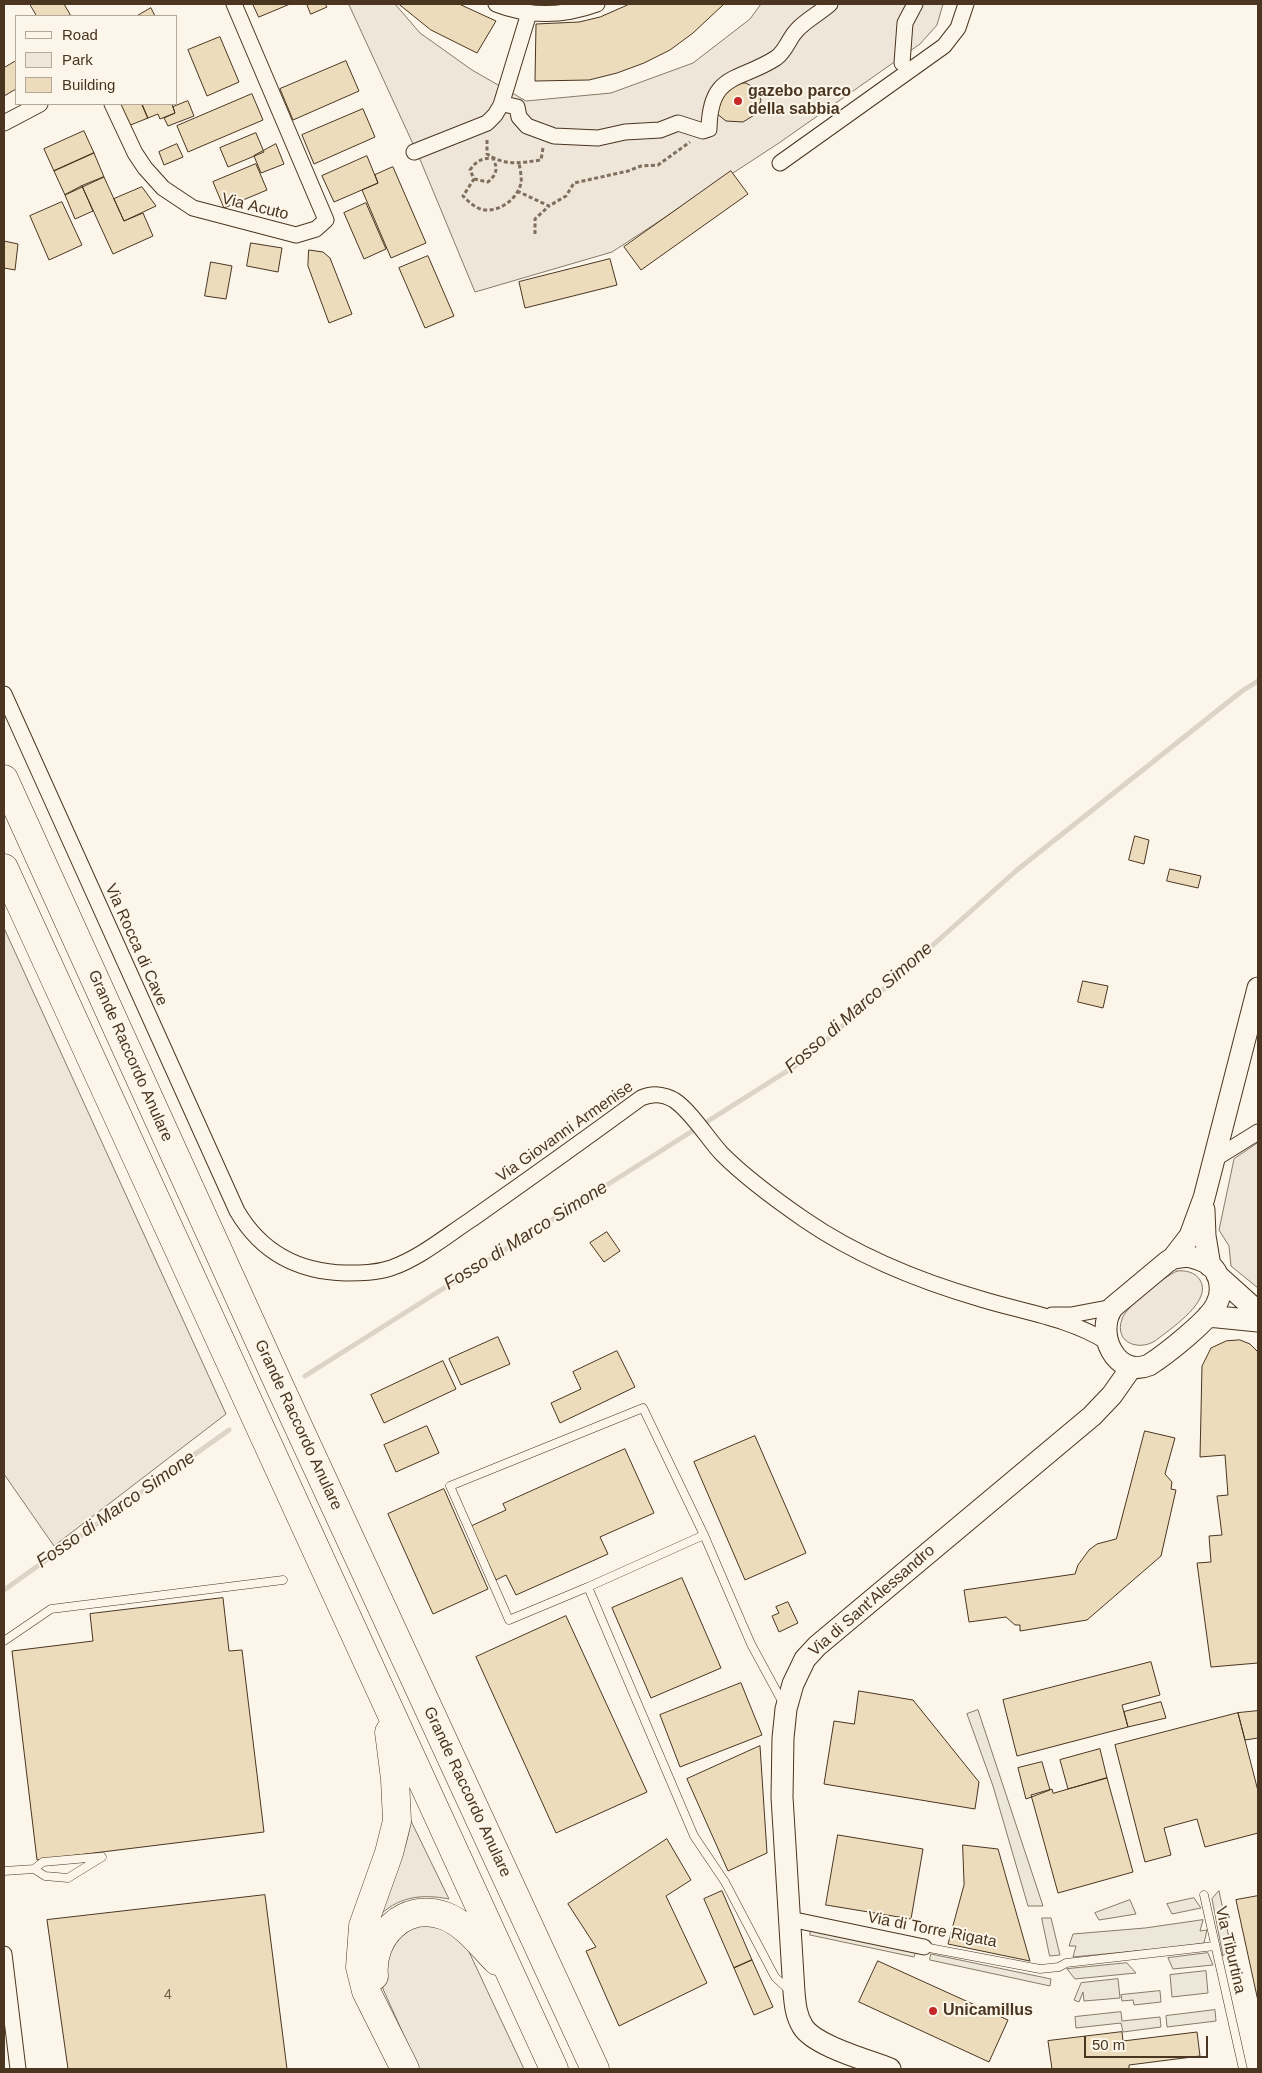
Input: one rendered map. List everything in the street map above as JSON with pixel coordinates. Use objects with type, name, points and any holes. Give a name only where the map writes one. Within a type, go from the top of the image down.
[{"type":"highway","name":"Grande Raccordo Anulare","points":[[4,779],[264,1353],[589,2058],[604,2069]]},
{"type":"highway","points":[[4,868],[265,1442],[554,2069]]},
{"type":"highway","points":[[385,1702],[395,1779],[397,1821],[389,1853],[363,1926],[360,1967],[366,1992],[382,2019],[405,2068]]},
{"type":"highway","points":[[382,2019],[374,1984],[373,1958],[385,1932],[405,1918],[424,1913],[434,1913],[453,1920],[510,1974]]},
{"type":"street","name":"Via Acuto","points":[[112,105],[135,153],[145,168],[177,198],[205,212],[296,235],[316,229],[326,220],[234,4]]},
{"type":"street","points":[[496,4],[529,13],[554,13],[597,4]]},
{"type":"street","points":[[508,105],[517,107],[519,117],[527,126],[554,136],[598,138],[625,132],[660,130],[678,123],[703,131],[709,129],[711,102],[721,88],[733,78],[778,57],[796,30],[830,4]]},
{"type":"street","points":[[902,63],[905,24],[915,4]]},
{"type":"street","points":[[780,163],[944,46],[958,28],[966,4]]},
{"type":"street","points":[[414,152],[487,123],[495,115],[501,106],[529,13]]},
{"type":"street","points":[[4,123],[38,105]]},
{"type":"street","name":"Via Rocca di Cave","points":[[4,694],[237,1211]]},
{"type":"street","points":[[1204,1198],[1204,1225],[1214,1270],[1220,1285],[1219,1297],[1208,1316],[1154,1362],[1143,1368],[1131,1368],[1118,1358],[1107,1342],[1106,1321],[1113,1307],[1173,1258],[1190,1236],[1216,1158],[1258,988]]},
{"type":"street","name":"Via Giovanni Armenise","points":[[237,1211],[256,1238],[290,1262],[325,1271],[378,1272],[404,1262],[430,1247],[554,1162],[641,1098],[650,1095],[665,1096],[678,1103],[733,1164],[760,1187],[806,1221],[852,1249],[908,1276],[1040,1315],[1079,1328],[1107,1342]]},
{"type":"street","points":[[1216,1158],[1258,1132]]},
{"type":"street","points":[[1173,1258],[1194,1258],[1214,1270],[1258,1312]]},
{"type":"street","name":"Via Giovanni Armenise","points":[[1040,1315],[1071,1315],[1113,1307]]},
{"type":"street","points":[[1208,1316],[1258,1322]]},
{"type":"street","name":"Via di Sant'Alessandro","points":[[890,2069],[819,2041],[808,2034],[798,2017],[794,1992],[782,1789],[782,1752],[786,1709],[796,1675],[817,1646],[1092,1416],[1112,1395],[1131,1368]]},
{"type":"street","name":"Via di Torre Rigata","points":[[790,1919],[924,1947]]},
{"type":"street","points":[[4,1954],[18,2069]]},
{"type":"lane","points":[[704,1535],[588,1588],[509,1620],[450,1486],[643,1408],[704,1535],[751,1644],[786,1709]]},
{"type":"lane","points":[[4,1641],[51,1609],[283,1580]]},
{"type":"lane","points":[[588,1588],[694,1836],[703,1853],[720,1874],[775,1977],[783,1986],[794,1992]]},
{"type":"lane","points":[[4,1870],[34,1869],[45,1876],[68,1878],[102,1857],[43,1862],[34,1869]]},
{"type":"lane","name":"Via Tiburtina","points":[[1204,1895],[1243,2069]]},
{"type":"lane","name":"Via di Torre Rigata","points":[[924,1947],[1029,1968],[1050,1969],[1066,1964],[1215,1946]]},
{"type":"path","points":[[535,234],[535,219],[549,206],[566,196],[574,182],[641,166],[658,165],[673,156],[703,131]]},
{"type":"path","points":[[487,140],[487,154],[498,161],[519,163],[541,160],[546,133]]},
{"type":"path","points":[[474,179],[470,170],[475,163],[484,158],[493,158]]},
{"type":"path","points":[[474,179],[488,182],[495,176],[497,168],[493,158]]},
{"type":"path","points":[[474,179],[463,196],[471,205],[485,211],[501,207],[514,198],[521,182],[519,163]]},
{"type":"path","points":[[517,191],[549,206]]},
{"type":"green space","points":[[349,4],[395,4],[420,33],[472,70],[526,101],[611,93],[693,63],[750,19],[761,4],[943,4],[937,25],[920,44],[779,143],[612,252],[475,292],[419,157]]},
{"type":"green space","points":[[4,928],[226,1414],[54,1546],[4,1474]]},
{"type":"green space","points":[[1258,1143],[1258,1288],[1231,1266],[1229,1246],[1219,1230],[1234,1159]]},
{"type":"green space","points":[[1177,1271],[1190,1272],[1195,1275],[1200,1280],[1203,1288],[1201,1296],[1190,1312],[1152,1343],[1137,1345],[1125,1340],[1120,1328],[1125,1313],[1146,1292]]},
{"type":"green space","points":[[411,1821],[449,1899],[413,1898],[396,1903],[381,1914],[402,1857]]},
{"type":"green space","points":[[430,1922],[463,1939],[524,2069],[419,2069],[383,1989],[381,1972],[402,1930]]},
{"type":"shaded area","points":[[978,1710],[1043,1906],[1028,1906],[993,1786],[967,1714]]},
{"type":"shaded area","points":[[1219,1891],[1231,1947],[1223,1956],[1212,1899]]},
{"type":"shaded area","points":[[1194,1898],[1201,1908],[1172,1914],[1167,1904]]},
{"type":"shaded area","points":[[1130,1900],[1136,1914],[1099,1920],[1095,1913]]},
{"type":"shaded area","points":[[1042,1918],[1051,1918],[1060,1955],[1050,1956]]},
{"type":"shaded area","points":[[1203,1920],[1200,1931],[1207,1930],[1204,1943],[1146,1952],[1146,1950],[1073,1957],[1076,1946],[1069,1946],[1073,1934],[1145,1928]]},
{"type":"shaded area","points":[[811,1930],[916,1951],[914,1957],[810,1935]]},
{"type":"shaded area","points":[[1208,1953],[1213,1965],[1173,1969],[1168,1958]]},
{"type":"shaded area","points":[[931,1954],[1051,1979],[1050,1986],[930,1960]]},
{"type":"shaded area","points":[[1127,1963],[1136,1973],[1075,1979],[1067,1969]]},
{"type":"shaded area","points":[[1206,1971],[1208,1993],[1172,1997],[1170,1975]]},
{"type":"shaded area","points":[[1118,1979],[1120,1998],[1084,2001],[1083,1992],[1079,2002],[1074,2000],[1081,1983]]},
{"type":"shaded area","points":[[1160,1991],[1161,2002],[1134,2005],[1133,2000],[1122,2001],[1121,1995]]},
{"type":"shaded area","points":[[1215,2010],[1216,2021],[1167,2027],[1166,2016]]},
{"type":"shaded area","points":[[1121,2012],[1122,2021],[1160,2017],[1161,2027],[1123,2032],[1121,2023],[1076,2028],[1075,2017]]},
{"type":"building","points":[[30,4],[64,4],[70,15],[36,15]]},
{"type":"building","points":[[253,4],[290,4],[259,17]]},
{"type":"building","points":[[307,4],[325,4],[327,7],[311,14]]},
{"type":"building","points":[[399,4],[459,4],[496,21],[477,53],[431,30]]},
{"type":"building","points":[[630,4],[724,4],[693,33],[670,50],[644,63],[617,73],[589,80],[535,81],[536,24],[579,22],[600,17]]},
{"type":"building","points":[[151,8],[154,15],[139,15]]},
{"type":"building","points":[[220,37],[239,82],[207,96],[188,50]]},
{"type":"building","points":[[346,61],[359,91],[293,120],[280,89]]},
{"type":"building","points":[[15,62],[15,90],[4,96],[4,68]]},
{"type":"building","name":"gazebo parco della sabbia","points":[[733,83],[746,83],[756,89],[761,100],[756,114],[743,122],[726,121],[716,113],[723,91]]},
{"type":"building","points":[[252,94],[263,120],[188,152],[177,126]]},
{"type":"building","points":[[188,101],[194,116],[168,126],[164,118],[175,113],[173,107]]},
{"type":"building","points":[[119,105],[142,105],[148,118],[128,126]]},
{"type":"building","points":[[142,105],[172,105],[175,113],[160,119],[158,114],[148,118]]},
{"type":"building","points":[[363,109],[375,137],[314,164],[302,135]]},
{"type":"building","points":[[84,131],[94,153],[54,171],[44,149]]},
{"type":"building","points":[[256,133],[264,152],[228,167],[220,148]]},
{"type":"building","points":[[177,144],[183,157],[164,165],[159,152]]},
{"type":"building","points":[[276,144],[284,164],[261,173],[254,156]]},
{"type":"building","points":[[94,153],[104,177],[65,195],[54,171]]},
{"type":"building","points":[[367,156],[378,183],[334,202],[322,176]]},
{"type":"building","points":[[256,164],[267,190],[224,208],[213,182]]},
{"type":"building","points":[[393,167],[426,243],[391,258],[362,190],[378,183],[375,175]]},
{"type":"building","points":[[731,171],[748,194],[641,270],[624,247]]},
{"type":"building","points":[[104,177],[124,221],[143,213],[153,236],[113,254],[82,186]]},
{"type":"building","points":[[82,186],[93,211],[75,219],[65,195]]},
{"type":"building","points":[[142,187],[156,206],[124,221],[114,199]]},
{"type":"building","points":[[62,202],[82,245],[49,260],[30,216]]},
{"type":"building","points":[[366,203],[386,249],[364,259],[344,213]]},
{"type":"building","points":[[4,241],[18,244],[15,270],[4,268]]},
{"type":"building","points":[[251,243],[282,248],[278,272],[247,266]]},
{"type":"building","points":[[309,250],[323,252],[330,258],[352,314],[329,323],[308,266]]},
{"type":"building","points":[[428,256],[454,316],[425,328],[399,268]]},
{"type":"building","points":[[610,259],[617,285],[525,308],[519,282]]},
{"type":"building","points":[[211,262],[232,266],[226,299],[205,296]]},
{"type":"building","points":[[1135,836],[1149,840],[1144,864],[1129,860]]},
{"type":"building","points":[[1170,869],[1201,876],[1198,888],[1167,881]]},
{"type":"building","points":[[1083,981],[1108,986],[1103,1008],[1078,1002]]},
{"type":"building","points":[[607,1232],[620,1251],[604,1262],[590,1243]]},
{"type":"building","points":[[498,1337],[510,1364],[461,1385],[449,1359]]},
{"type":"building","points":[[1240,1340],[1250,1344],[1258,1352],[1258,1663],[1211,1667],[1197,1563],[1211,1562],[1209,1536],[1222,1535],[1217,1496],[1228,1495],[1225,1455],[1200,1457],[1202,1366],[1211,1348],[1226,1341]]},
{"type":"building","points":[[617,1351],[635,1387],[560,1423],[551,1403],[581,1389],[573,1372]]},
{"type":"building","points":[[443,1361],[456,1389],[384,1423],[371,1395]]},
{"type":"building","points":[[427,1426],[439,1453],[396,1472],[384,1445]]},
{"type":"building","points":[[1145,1431],[1175,1438],[1165,1474],[1172,1482],[1171,1489],[1176,1490],[1161,1556],[1087,1620],[1020,1631],[1020,1625],[1015,1625],[1006,1617],[969,1622],[964,1590],[1075,1574],[1078,1565],[1089,1550],[1097,1544],[1116,1539]]},
{"type":"building","points":[[755,1436],[806,1553],[745,1580],[694,1462]]},
{"type":"building","points":[[625,1449],[654,1513],[600,1537],[608,1554],[516,1595],[506,1575],[496,1580],[471,1526],[506,1510],[503,1504]]},
{"type":"building","points":[[444,1489],[488,1589],[433,1614],[388,1514]]},
{"type":"building","points":[[682,1578],[721,1668],[651,1698],[612,1608]]},
{"type":"building","points":[[223,1598],[229,1651],[242,1650],[264,1832],[37,1860],[12,1651],[93,1641],[90,1614]]},
{"type":"building","points":[[788,1602],[798,1623],[779,1632],[772,1616],[779,1613],[776,1607]]},
{"type":"building","points":[[566,1616],[647,1792],[556,1833],[476,1657]]},
{"type":"building","points":[[1151,1662],[1160,1695],[1122,1705],[1128,1727],[1017,1756],[1003,1700]]},
{"type":"building","points":[[741,1683],[762,1735],[680,1767],[660,1715]]},
{"type":"building","points":[[859,1691],[913,1700],[979,1782],[975,1809],[824,1784],[834,1721],[854,1724]]},
{"type":"building","points":[[1161,1702],[1166,1718],[1128,1727],[1124,1712]]},
{"type":"building","points":[[1258,1711],[1258,1738],[1245,1740],[1238,1713]]},
{"type":"building","points":[[1238,1713],[1258,1791],[1258,1833],[1205,1847],[1197,1819],[1164,1828],[1171,1855],[1145,1862],[1115,1745]]},
{"type":"building","points":[[760,1746],[767,1853],[728,1871],[687,1779]]},
{"type":"building","points":[[1100,1749],[1107,1778],[1068,1789],[1060,1760]]},
{"type":"building","points":[[1042,1762],[1050,1790],[1026,1799],[1018,1768]]},
{"type":"building","points":[[1107,1778],[1133,1872],[1058,1893],[1031,1795],[1052,1789],[1053,1793]]},
{"type":"building","points":[[838,1835],[923,1849],[911,1919],[826,1905]]},
{"type":"building","points":[[667,1839],[691,1880],[666,1896],[707,1983],[619,2026],[586,1951],[596,1947],[568,1904]]},
{"type":"building","points":[[963,1845],[998,1849],[1030,1961],[948,1944],[964,1885]]},
{"type":"building","points":[[722,1891],[752,1960],[734,1968],[704,1899]]},
{"type":"building","points":[[265,1895],[287,2069],[68,2069],[47,1920]]},
{"type":"building","points":[[1258,1896],[1258,2001],[1236,1900]]},
{"type":"building","points":[[752,1960],[773,2007],[754,2015],[734,1968]]},
{"type":"building","name":"Unicamillus","points":[[878,1961],[1008,2020],[989,2062],[859,2002]]},
{"type":"building","points":[[1122,2032],[1123,2041],[1197,2032],[1200,2056],[1129,2065],[1129,2069],[1052,2069],[1048,2041]]},
{"type":"waterway","name":"Fosso di Marco Simone","points":[[305,1376],[803,1061],[1017,870],[1242,691],[1258,681]]},
{"type":"waterway","name":"Fosso di Marco Simone","points":[[4,1590],[229,1430]]},
{"type":"place","name":"gazebo parco della sabbia","points":[[738,101]]},
{"type":"place","name":"Unicamillus","points":[[933,2011]]}]
